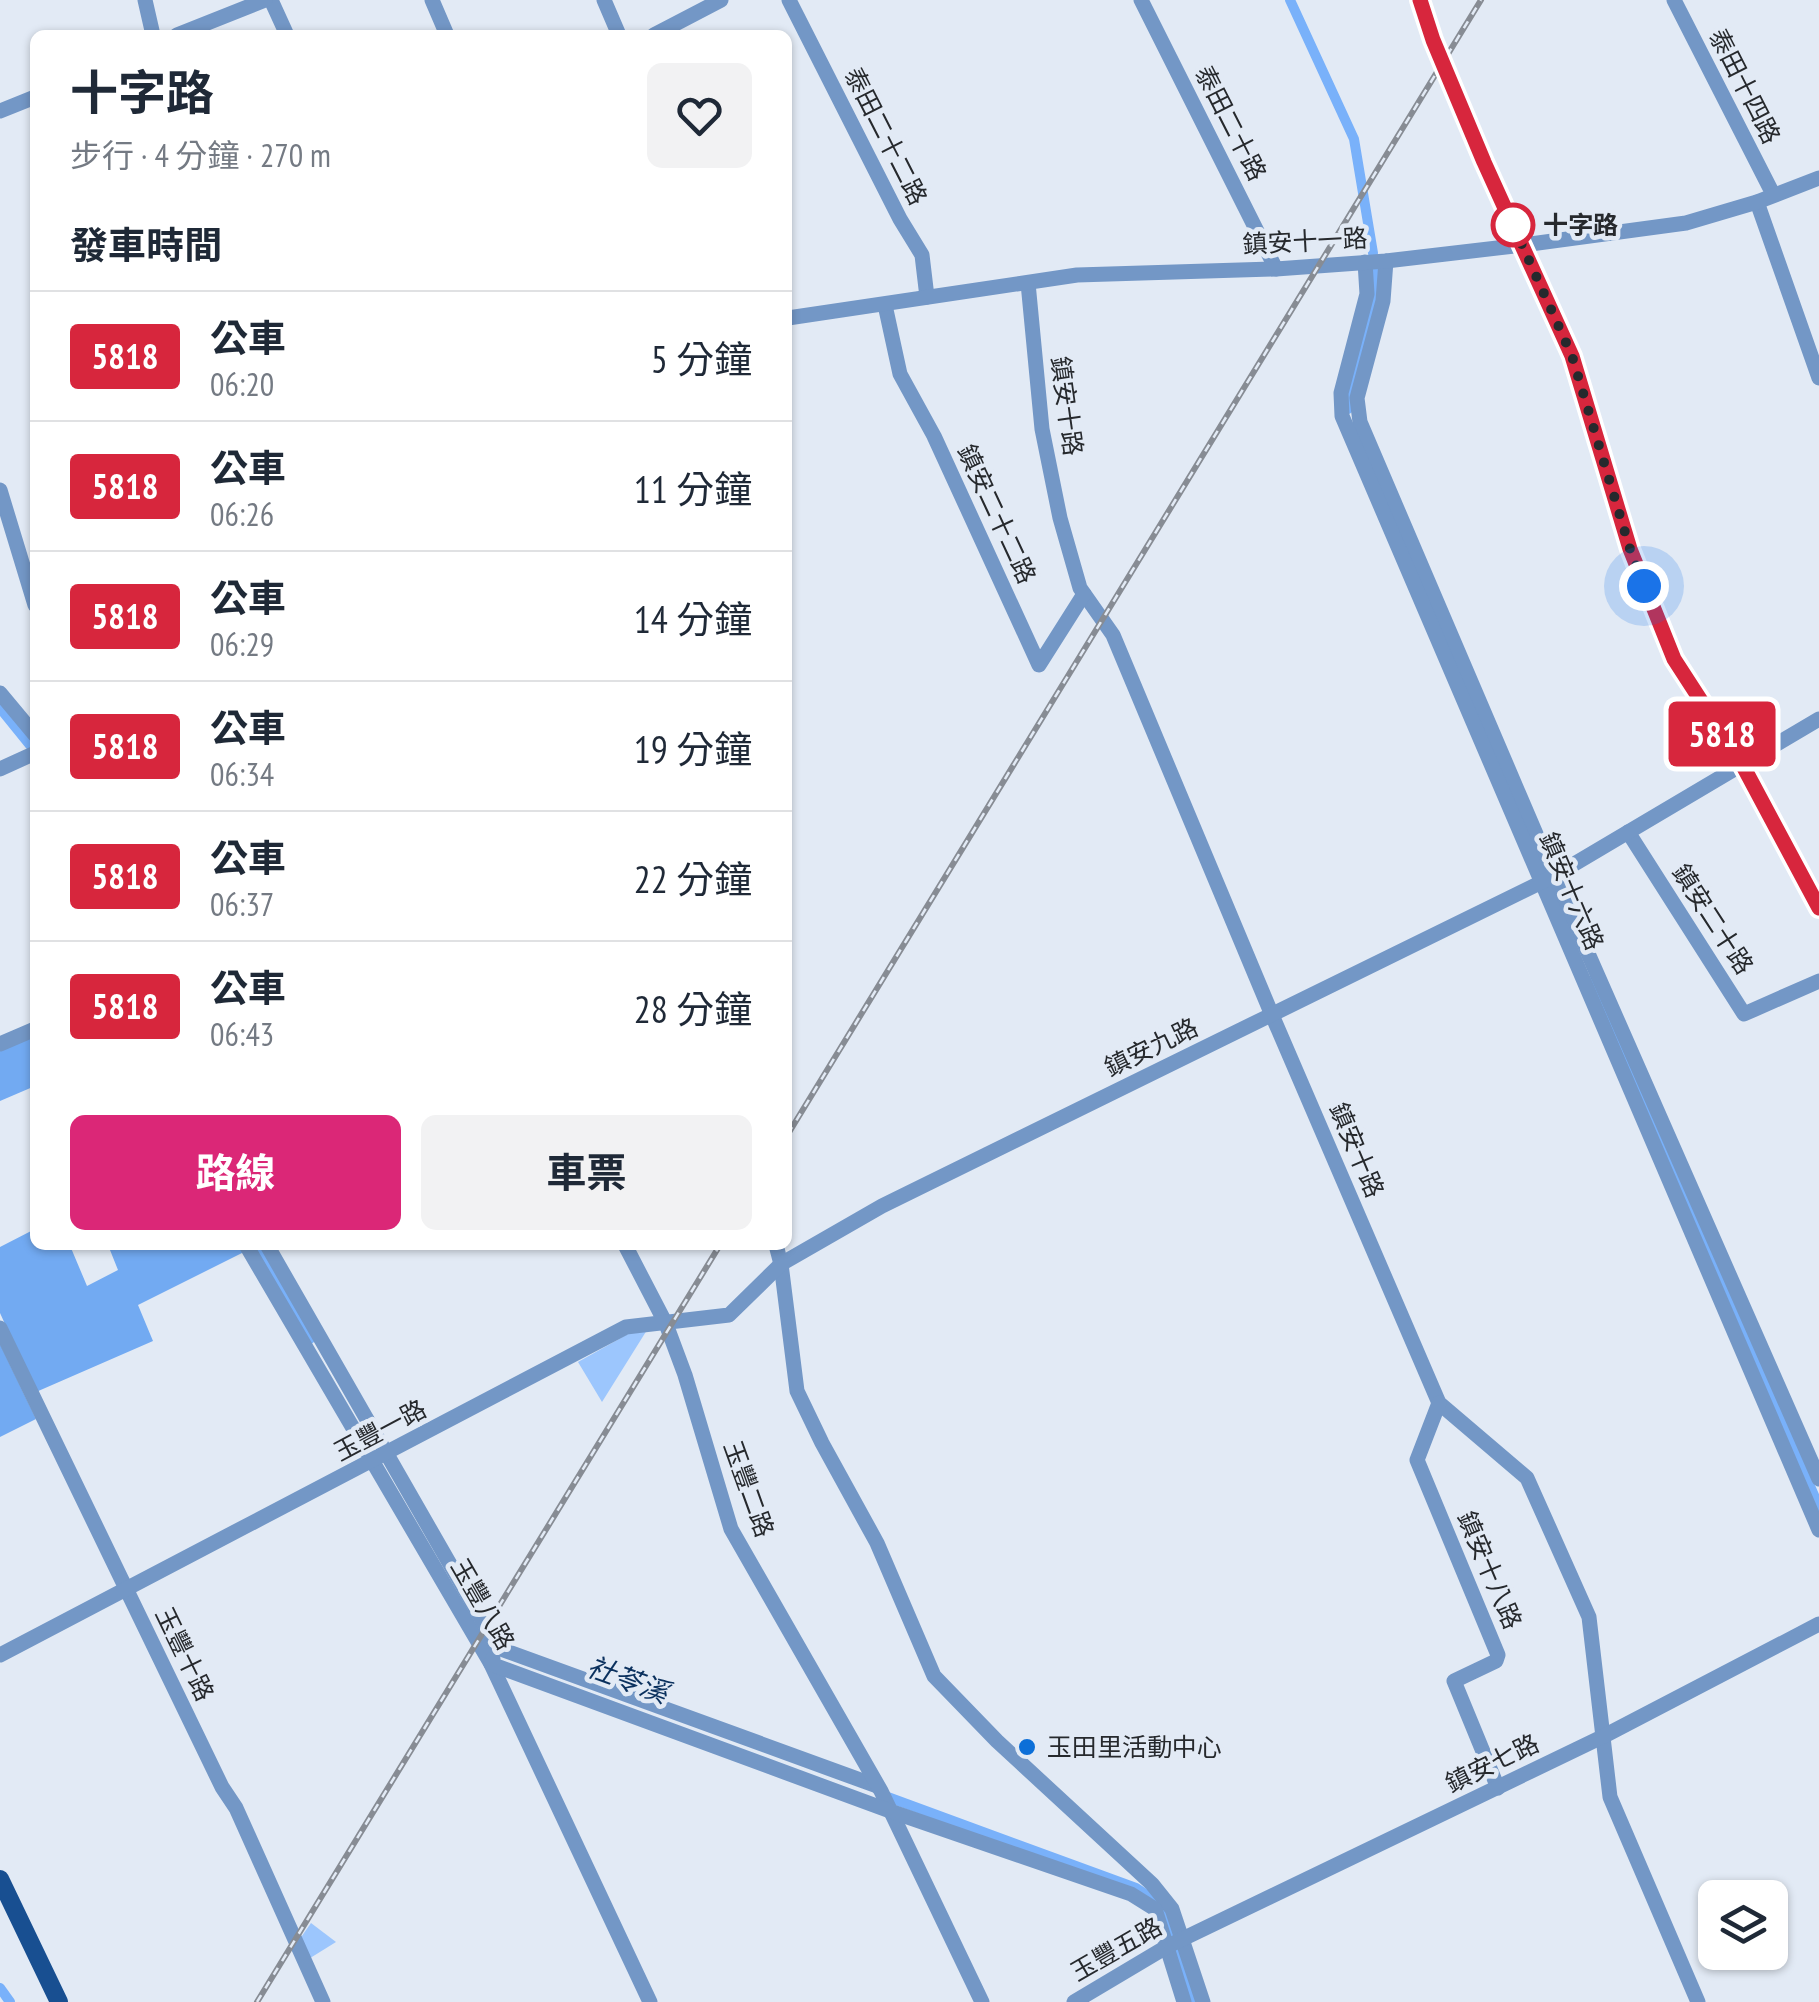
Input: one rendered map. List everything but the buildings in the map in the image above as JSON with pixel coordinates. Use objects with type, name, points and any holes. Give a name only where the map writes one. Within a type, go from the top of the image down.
[{"type":"main road","points":[[0,1879],[59,2002]]},
{"type":"street","points":[[145,0],[153,30]]},
{"type":"street","points":[[191,30],[268,0],[284,30]]},
{"type":"street","points":[[432,0],[445,30]]},
{"type":"street","points":[[604,0],[617,30]]},
{"type":"street","points":[[664,30],[721,0]]},
{"type":"street","name":"泰田二十二路","points":[[790,0],[900,219],[922,254],[927,297]]},
{"type":"street","name":"泰田二十路","points":[[1140,0],[1276,269]]},
{"type":"street","points":[[1420,0],[1484,162],[1572,356],[1630,549],[1674,659],[1742,764],[1819,908]]},
{"type":"street","name":"泰田十四路","points":[[1674,0],[1765,198],[1819,378]]},
{"type":"street","points":[[0,111],[30,99]]},
{"type":"street","name":"鎮安十一路","points":[[792,317],[1077,275],[1276,269],[1386,261],[1686,223],[1819,178]]},
{"type":"street","points":[[1386,261],[1382,302],[1357,398],[1360,422],[1547,880],[1819,1478]]},
{"type":"street","name":"鎮安十六路","points":[[1365,262],[1367,294],[1341,393],[1342,416],[1547,880],[1819,1530]]},
{"type":"street","name":"鎮安十路","points":[[1028,283],[1042,429],[1060,518],[1084,594],[1113,635],[1439,1404],[1527,1478],[1590,1617],[1610,1797],[1698,2002]]},
{"type":"street","name":"鎮安二十二路","points":[[885,305],[900,374],[934,436],[1039,665],[1084,594]]},
{"type":"street","points":[[0,490],[30,589]]},
{"type":"street","points":[[0,694],[30,729]]},
{"type":"street","name":"鎮安九路","points":[[781,1264],[882,1206],[1547,880],[1819,719]]},
{"type":"street","points":[[0,769],[30,755]]},
{"type":"street","name":"鎮安二十路","points":[[1628,832],[1744,1014],[1819,981]]},
{"type":"street","points":[[0,1044],[30,1031]]},
{"type":"street","name":"玉豐八路","points":[[249,1250],[380,1458],[494,1656],[650,2002]]},
{"type":"street","points":[[270,1250],[380,1458]]},
{"type":"street","name":"玉豐二路","points":[[628,1250],[666,1324],[685,1375],[731,1529],[883,1797],[982,2002]]},
{"type":"street","points":[[777,1250],[798,1392],[876,1542],[934,1676],[997,1741],[1152,1884],[1172,1909],[1184,2002]]},
{"type":"street","name":"玉豐一路","points":[[0,1655],[626,1328],[729,1315],[781,1264]]},
{"type":"street","name":"玉豐十路","points":[[0,1328],[124,1588],[236,1808],[323,2002]]},
{"type":"street","name":"鎮安十八路","points":[[1439,1404],[1417,1460],[1498,1655],[1496,1661],[1454,1681],[1498,1788]]},
{"type":"street","name":"鎮安七路","points":[[1176,1942],[1604,1736],[1819,1624]]},
{"type":"street","points":[[494,1656],[883,1797]]},
{"type":"street","points":[[494,1656],[883,1797],[1130,1894],[1155,1909],[1176,1942],[1203,2002]]},
{"type":"street","name":"玉豐五路","points":[[1074,2002],[1176,1942]]},
{"type":"shaded area","points":[[30,1033],[30,1088],[0,1101],[0,1046]]},
{"type":"shaded area","points":[[30,1232],[30,1250],[72,1250],[87,1286],[118,1270],[110,1250],[244,1252],[138,1305],[153,1341],[36,1392],[0,1313],[0,1247]]},
{"type":"shaded area","points":[[647,1330],[602,1402],[578,1362],[628,1334]]},
{"type":"shaded area","points":[[0,1344],[36,1419],[0,1437]]},
{"type":"shaded area","points":[[311,1923],[336,1942],[307,1960],[297,1943]]},
{"type":"waterway","points":[[1290,0],[1354,139],[1373,253]]},
{"type":"waterway","points":[[1348,409],[1376,296],[1374,271]]},
{"type":"waterway","name":"社苓溪","points":[[0,708],[30,745]]},
{"type":"waterway","points":[[1592,980],[1819,1507]]},
{"type":"waterway","name":"社苓溪","points":[[259,1250],[310,1339]]},
{"type":"waterway","name":"社苓溪","points":[[885,1796],[1136,1888],[1154,1900],[1172,1935]]},
{"type":"waterway","name":"社苓溪","points":[[1177,1951],[1193,2002]]},
{"type":"waterway","points":[[0,1988],[10,2002]]},
{"type":"railway","points":[[792,1127],[1481,0]]},
{"type":"railway","points":[[257,2002],[717,1250]]},
{"type":"bus line","name":"5818","points":[[1420,0],[1484,162],[1572,356],[1630,549],[1674,659],[1742,764],[1819,908]]},
{"type":"place","name":"十字路","points":[[1513,225]]},
{"type":"place","name":"玉田里活動中心","points":[[1027,1747]]},
{"type":"route","points":[[1513,225],[1510,218],[1572,356],[1644,586]]}]
